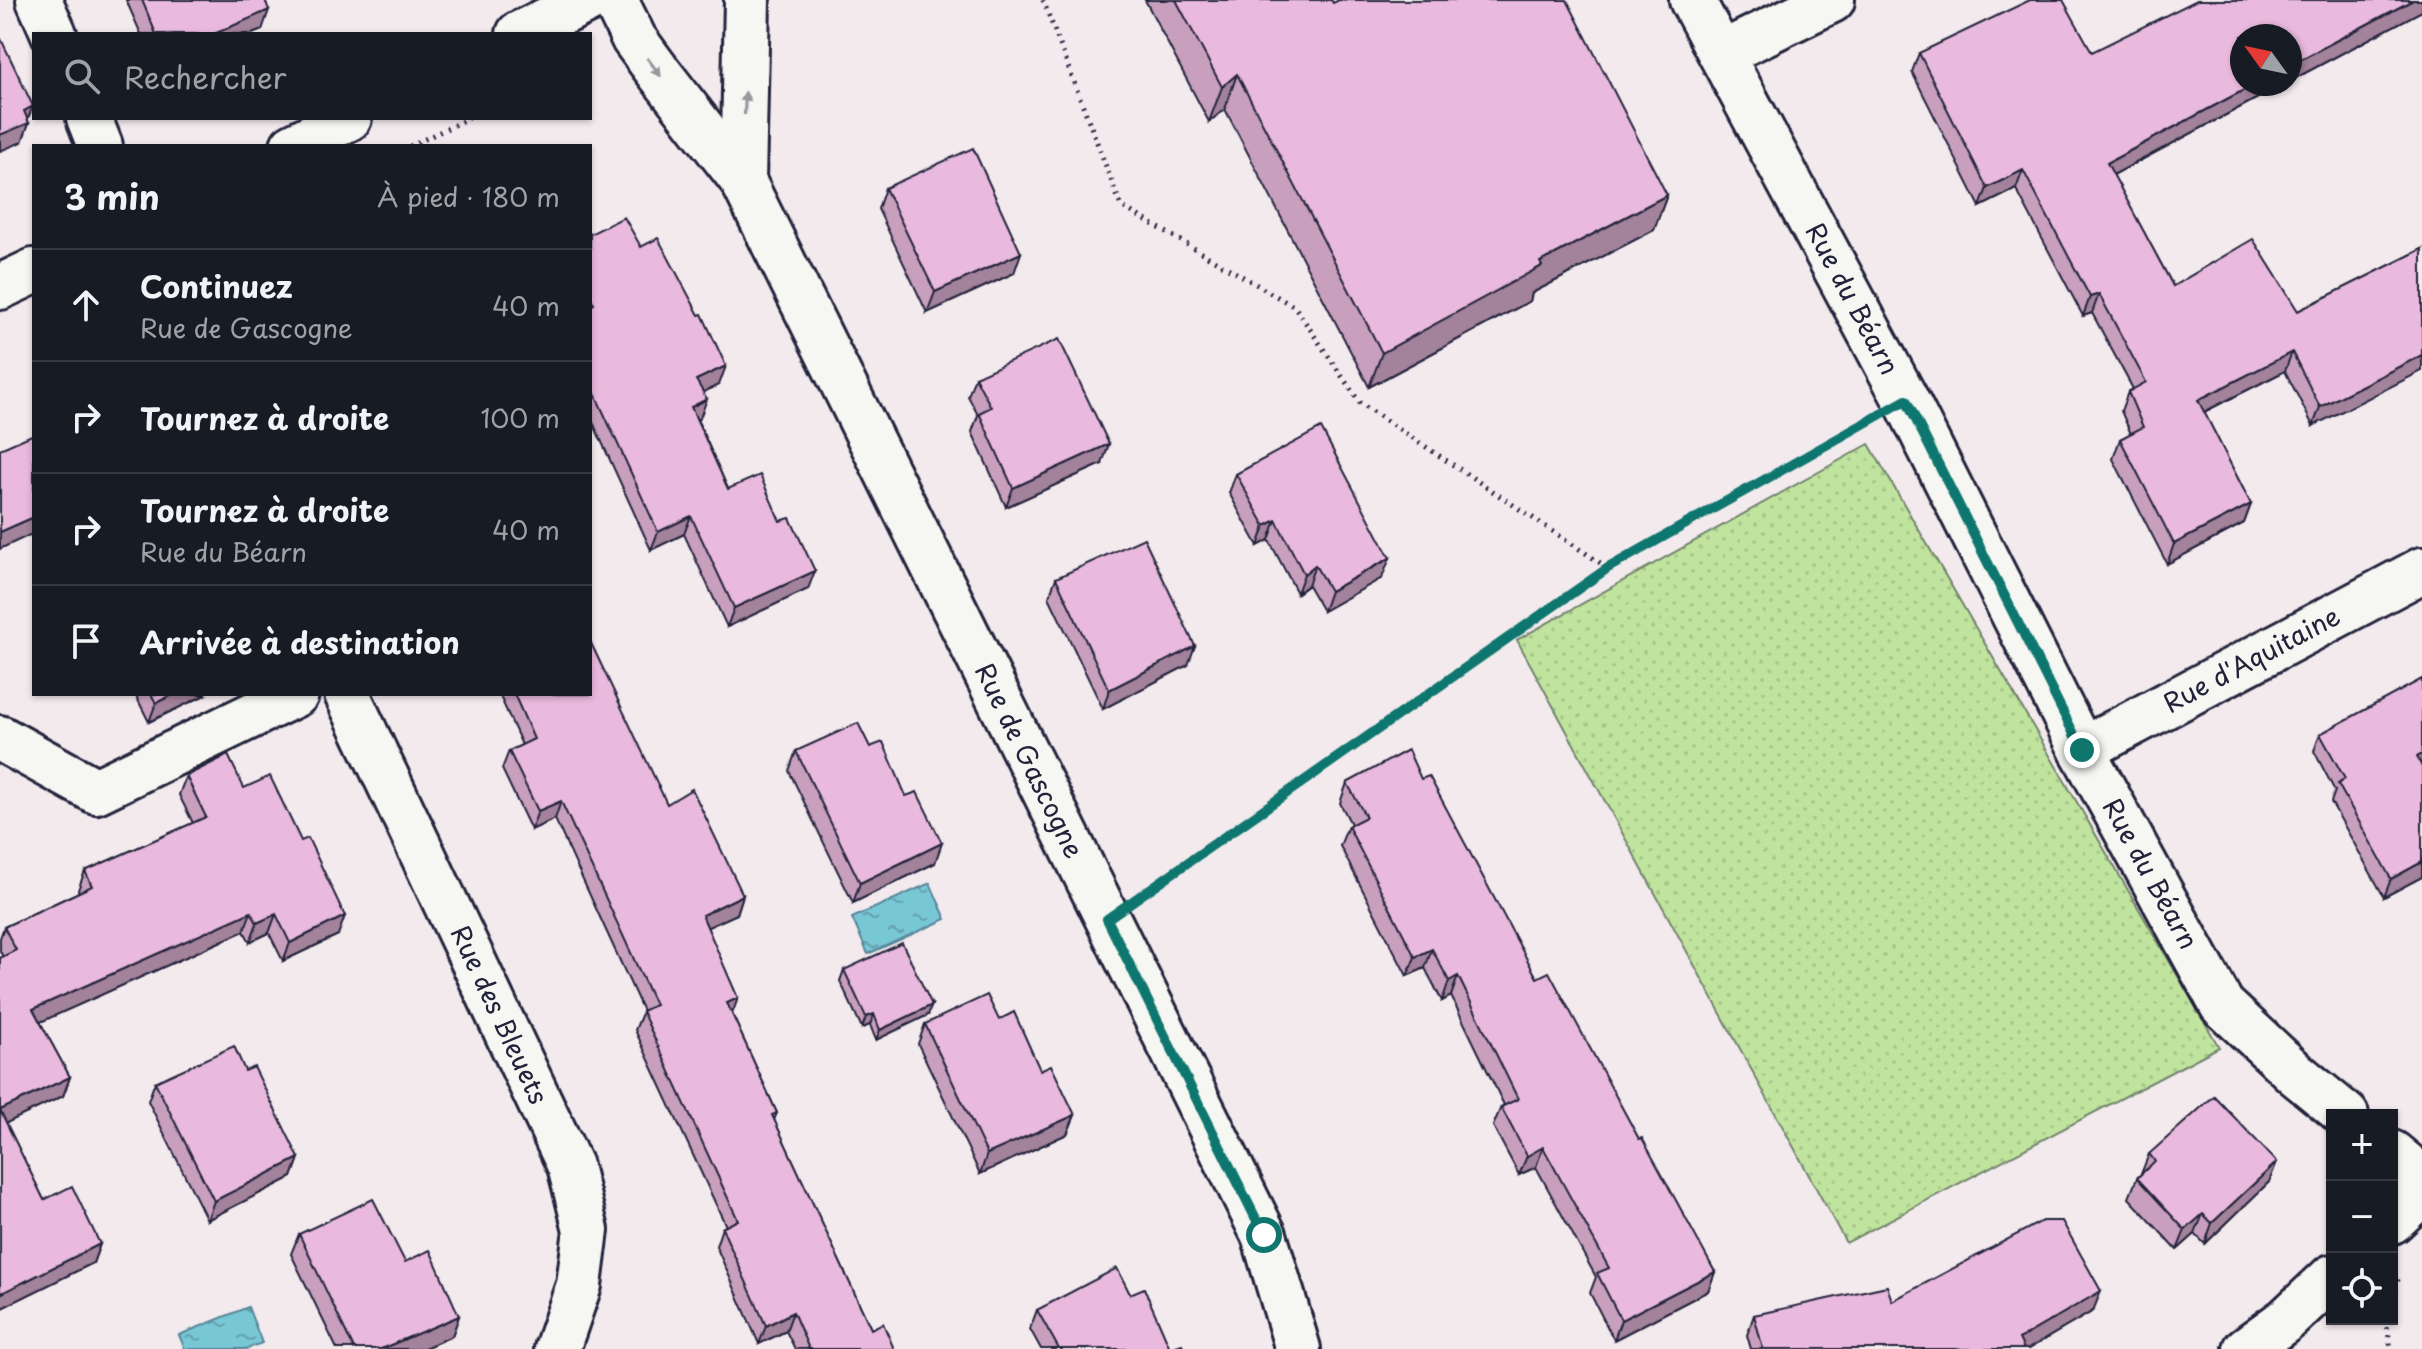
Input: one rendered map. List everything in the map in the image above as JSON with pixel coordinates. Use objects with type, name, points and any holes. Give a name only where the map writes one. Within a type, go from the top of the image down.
[{"type":"street","points":[[39,0],[53,32]]},
{"type":"street","points":[[523,32],[588,0]]},
{"type":"street","name":"Rue de Gascogne","points":[[615,0],[634,39],[743,181],[1264,1235],[1298,1349]]},
{"type":"street","name":"Rue de Gascogne","points":[[743,181],[747,0]]},
{"type":"street","name":"Rue du Béarn","points":[[1692,0],[1906,400],[2082,750],[2222,1005],[2339,1109]]},
{"type":"street","points":[[1721,54],[1832,0]]},
{"type":"street","points":[[90,120],[99,144]]},
{"type":"street","points":[[297,144],[345,120]]},
{"type":"street","points":[[0,287],[32,272]]},
{"type":"street","name":"Rue d'Aquitaine","points":[[2082,750],[2422,570]]},
{"type":"street","points":[[0,738],[96,791],[292,696]]},
{"type":"street","name":"Rue des Bleuets","points":[[348,696],[570,1166],[586,1230],[579,1285],[557,1349]]},
{"type":"street","points":[[2398,1158],[2422,1178]]},
{"type":"street","points":[[2398,1215],[2422,1193]]},
{"type":"street","points":[[2246,1349],[2286,1320],[2326,1283]]},
{"type":"path","points":[[1043,0],[1121,206],[1295,307],[1360,403],[1608,568]]},
{"type":"path","points":[[414,144],[465,120]]},
{"type":"path","points":[[1107,919],[1608,568],[1906,400]]},
{"type":"path","points":[[2387,1325],[2391,1349]]},
{"type":"green space","points":[[1869,444],[2219,1047],[1846,1243],[1517,640]]},
{"type":"water","points":[[930,883],[946,919],[868,954],[852,918]]},
{"type":"water","points":[[248,1307],[262,1343],[246,1349],[185,1349],[179,1335]]},
{"type":"building","points":[[142,0],[265,0],[269,10],[219,32],[155,32]]},
{"type":"building","points":[[1176,0],[1331,0],[1333,3],[1339,0],[1567,0],[1667,195],[1540,262],[1542,266],[1382,353],[1237,74],[1222,87]]},
{"type":"building","points":[[2030,0],[2063,0],[2092,52],[2197,0],[2413,0],[2302,59],[2302,24],[2230,24],[2230,96],[2233,96],[2107,163],[2173,286],[2253,239],[2298,311],[2422,249],[2422,355],[2320,407],[2292,352],[2198,400],[2251,504],[2174,544],[2120,439],[2143,427],[2128,392],[2146,382],[2099,294],[2090,297],[2023,170],[1987,188],[1919,53]]},
{"type":"building","points":[[0,37],[32,107],[24,111],[29,123],[0,135]]},
{"type":"building","points":[[973,148],[1021,253],[935,292],[885,188]]},
{"type":"building","points":[[624,217],[641,247],[658,238],[699,315],[702,314],[726,366],[696,380],[707,399],[691,407],[728,489],[760,475],[780,521],[790,518],[815,571],[734,608],[691,516],[658,532],[592,387],[592,233]]},
{"type":"building","points":[[1059,339],[1109,444],[1013,488],[979,413],[991,407],[975,377]]},
{"type":"building","points":[[1321,428],[1390,558],[1330,591],[1315,565],[1304,574],[1276,520],[1265,526],[1236,474]]},
{"type":"building","points":[[32,435],[32,518],[0,532],[0,449]]},
{"type":"building","points":[[1144,538],[1195,646],[1109,690],[1056,578]]},
{"type":"building","points":[[592,645],[667,804],[692,789],[743,895],[702,915],[738,998],[727,1003],[777,1113],[772,1115],[871,1329],[883,1323],[894,1349],[809,1349],[793,1312],[766,1326],[722,1228],[738,1220],[642,1011],[655,1005],[561,801],[538,811],[509,751],[534,739],[515,696],[592,696]]},
{"type":"building","points":[[2422,679],[2422,754],[2417,757],[2422,767],[2422,862],[2391,879],[2338,784],[2345,779],[2320,734]]},
{"type":"building","points":[[152,696],[170,696],[156,703]]},
{"type":"building","points":[[858,723],[870,747],[883,742],[906,796],[917,792],[942,843],[860,883],[796,751]]},
{"type":"building","points":[[1408,750],[1421,779],[1429,776],[1537,978],[1549,972],[1715,1272],[1621,1320],[1597,1273],[1609,1268],[1543,1147],[1527,1156],[1501,1107],[1518,1099],[1458,976],[1449,981],[1432,949],[1415,957],[1348,826],[1366,817],[1347,783]]},
{"type":"building","points":[[228,755],[244,788],[270,776],[301,841],[308,838],[345,916],[290,943],[276,914],[257,923],[251,912],[33,1009],[70,1077],[0,1110],[0,958],[16,950],[4,927],[92,886],[85,871],[206,817],[186,776]]},
{"type":"building","points":[[902,943],[932,1005],[880,1030],[874,1014],[866,1017],[844,970]]},
{"type":"building","points":[[987,995],[999,1020],[1014,1012],[1040,1070],[1051,1065],[1075,1115],[987,1154],[925,1024]]},
{"type":"building","points":[[234,1046],[245,1071],[254,1067],[299,1158],[214,1201],[155,1082]]},
{"type":"building","points":[[2214,1096],[2277,1162],[2212,1223],[2203,1214],[2185,1230],[2137,1178],[2155,1161],[2149,1154]]},
{"type":"building","points":[[0,1110],[44,1200],[72,1186],[100,1244],[0,1294]]},
{"type":"building","points":[[373,1199],[405,1262],[430,1250],[459,1316],[381,1349],[354,1349],[299,1234]]},
{"type":"building","points":[[2042,1221],[2062,1221],[2101,1291],[2019,1339],[2024,1349],[1763,1349],[1754,1315],[1887,1286],[1892,1301]]},
{"type":"building","points":[[1117,1268],[1130,1294],[1144,1288],[1170,1348],[1182,1344],[1184,1349],[1059,1349],[1037,1310]]},
{"type":"route","points":[[1264,1235],[1107,919],[1608,568],[1906,400],[2082,750]]}]
